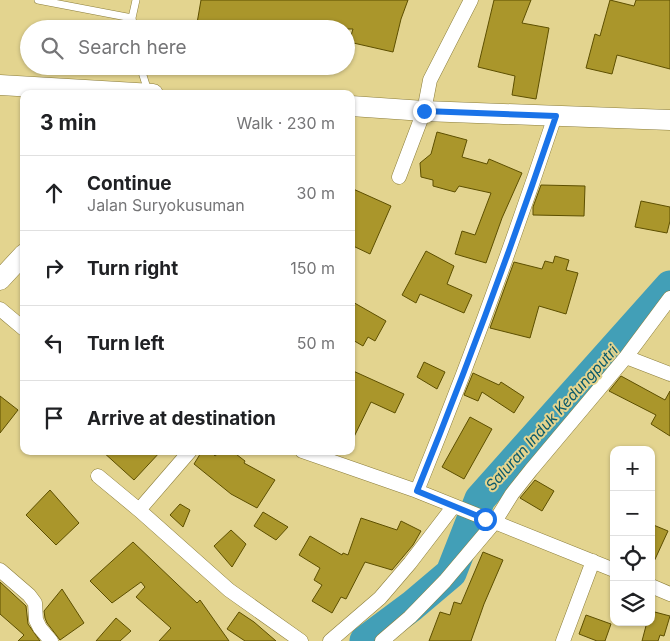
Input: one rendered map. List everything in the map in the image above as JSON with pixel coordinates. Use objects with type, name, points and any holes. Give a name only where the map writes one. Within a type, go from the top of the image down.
[{"type":"main road","points":[[355,106],[424,111],[670,120]]},
{"type":"main road","points":[[0,280],[20,258]]},
{"type":"street","points":[[399,177],[424,111],[430,80],[471,0]]},
{"type":"street","points":[[417,491],[452,405],[509,254],[556,116]]},
{"type":"street","points":[[382,641],[410,617],[445,581],[530,470],[626,357],[670,298]]},
{"type":"street","points":[[0,309],[20,326]]},
{"type":"street","points":[[626,357],[670,374]]},
{"type":"street","points":[[139,510],[187,455]]},
{"type":"street","points":[[314,455],[417,491],[610,568]]},
{"type":"street","points":[[98,476],[229,590],[300,641]]},
{"type":"street","points":[[330,641],[380,598],[460,509]]},
{"type":"street","points":[[563,641],[593,561]]},
{"type":"street","points":[[0,570],[29,595],[35,603],[36,620],[51,641]]},
{"type":"street","points":[[655,588],[670,594]]},
{"type":"lane","points":[[38,0],[132,18],[136,0]]},
{"type":"lane","points":[[144,75],[149,90]]},
{"type":"building","points":[[201,0],[408,0],[393,52],[355,43],[355,20],[198,20]]},
{"type":"building","points":[[494,0],[531,0],[522,23],[549,28],[536,99],[512,95],[515,76],[478,67]]},
{"type":"building","points":[[610,0],[634,6],[636,0],[670,0],[670,69],[617,55],[612,74],[586,68],[595,34],[600,36]]},
{"type":"building","points":[[437,132],[467,140],[462,157],[487,164],[489,159],[522,173],[502,218],[486,263],[455,254],[462,231],[475,235],[491,193],[459,186],[455,192],[433,186],[433,180],[421,177],[420,163],[431,154]]},
{"type":"building","points":[[541,185],[585,186],[584,216],[533,215],[533,207]]},
{"type":"building","points":[[355,190],[391,206],[370,254],[355,247]]},
{"type":"building","points":[[641,201],[670,207],[670,221],[667,233],[635,227]]},
{"type":"building","points":[[426,251],[454,266],[447,284],[472,295],[464,313],[420,294],[416,303],[402,295]]},
{"type":"building","points":[[555,256],[569,260],[566,270],[578,273],[566,314],[539,306],[530,338],[490,328],[514,262],[542,269],[545,261],[553,263]]},
{"type":"building","points":[[355,303],[386,321],[375,341],[368,337],[363,346],[355,341]]},
{"type":"building","points":[[424,362],[445,372],[437,389],[417,377]]},
{"type":"building","points":[[355,372],[404,394],[395,413],[371,402],[355,435]]},
{"type":"building","points":[[473,373],[499,385],[501,382],[524,397],[514,413],[482,392],[478,401],[464,395]]},
{"type":"building","points":[[621,376],[665,400],[670,391],[670,436],[651,424],[656,415],[609,391]]},
{"type":"building","points":[[0,396],[18,410],[0,433]]},
{"type":"building","points":[[470,417],[492,429],[464,479],[442,467]]},
{"type":"building","points":[[106,455],[157,455],[134,480]]},
{"type":"building","points":[[200,455],[237,455],[245,461],[244,463],[275,480],[257,508],[231,494],[194,464]]},
{"type":"building","points":[[535,480],[554,491],[542,511],[520,498]]},
{"type":"building","points":[[50,490],[79,523],[56,545],[26,515]]},
{"type":"building","points":[[180,504],[190,510],[183,527],[170,515]]},
{"type":"building","points":[[263,512],[288,527],[276,540],[254,526]]},
{"type":"building","points":[[361,518],[397,530],[401,521],[421,531],[413,545],[392,570],[365,562],[346,599],[341,597],[332,613],[312,601],[322,585],[314,580],[320,568],[299,555],[310,536],[342,555],[343,553],[348,555]]},
{"type":"building","points":[[655,526],[668,531],[655,559]]},
{"type":"building","points":[[231,530],[246,544],[232,567],[214,546]]},
{"type":"building","points":[[133,542],[197,603],[200,600],[229,641],[159,641],[171,628],[136,597],[145,587],[141,582],[112,603],[90,581]]},
{"type":"building","points":[[483,552],[503,560],[484,604],[471,641],[429,641],[440,612],[450,615],[454,602],[461,604]]},
{"type":"building","points":[[0,582],[26,606],[28,624],[40,641],[18,641],[24,635],[0,614]]},
{"type":"building","points":[[62,589],[84,623],[60,640],[47,623],[44,611]]},
{"type":"building","points":[[239,612],[276,641],[245,641],[227,629]]},
{"type":"building","points":[[655,612],[670,616],[664,636],[660,635],[658,641],[642,641],[646,626],[655,626]]},
{"type":"building","points":[[586,615],[610,624],[605,641],[597,641],[579,634]]},
{"type":"building","points":[[116,618],[131,631],[120,641],[96,641]]},
{"type":"waterway","name":"Saluran Induk Kedungputri","points":[[365,641],[412,606],[451,573],[480,499],[670,286]]},
{"type":"route","points":[[424,111],[556,116],[512,245],[452,405],[417,491],[485,519]]}]
